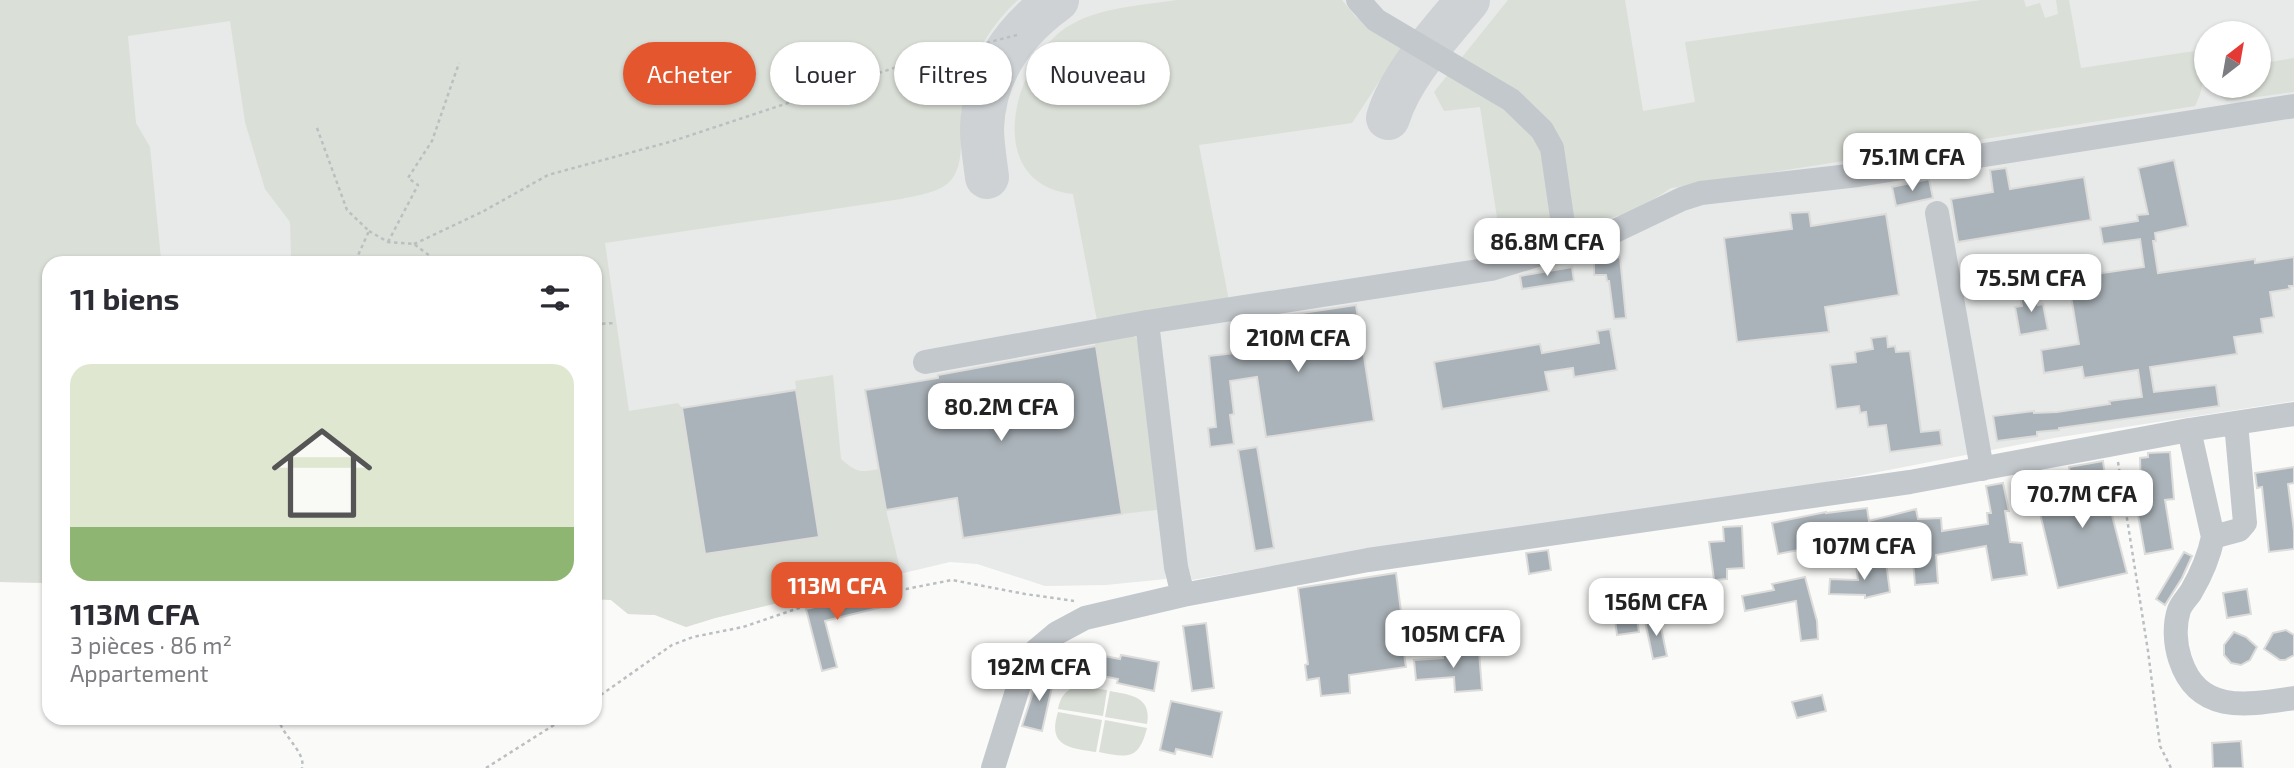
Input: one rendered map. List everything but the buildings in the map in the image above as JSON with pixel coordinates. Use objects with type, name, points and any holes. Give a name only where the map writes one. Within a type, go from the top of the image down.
[{"type":"street","points":[[1358,0],[1376,20],[1511,100],[1542,130],[1552,148],[1566,245]]},
{"type":"street","points":[[926,362],[1147,322],[1491,269],[1615,231],[1701,192],[1858,175],[2294,106]]},
{"type":"street","points":[[1937,214],[1982,469]]},
{"type":"street","points":[[1147,322],[1176,567],[1183,595]]},
{"type":"street","points":[[993,768],[1022,675],[1032,654],[1057,633],[1085,618],[1183,595],[1368,560],[1896,484],[2189,430],[2294,414]]},
{"type":"street","points":[[2213,537],[2239,530],[2245,523],[2236,423]]},
{"type":"street","points":[[2189,430],[2213,537],[2199,577],[2179,608],[2177,649],[2183,668],[2193,685],[2207,696],[2225,703],[2246,705],[2294,698]]},
{"type":"path","points":[[317,128],[347,210],[369,231],[388,242],[414,244],[482,212],[548,175],[673,141],[909,63],[1017,35]]},
{"type":"path","points":[[388,242],[418,185],[408,178],[432,141],[459,62]]},
{"type":"path","points":[[358,256],[369,231]]},
{"type":"path","points":[[414,244],[430,256]]},
{"type":"path","points":[[602,324],[616,323]]},
{"type":"path","points":[[2115,444],[2160,746],[2171,768]]},
{"type":"path","points":[[602,694],[672,645],[692,637],[743,627],[808,604],[881,587],[906,589],[952,580],[1077,601]]},
{"type":"path","points":[[280,725],[282,732],[304,761],[302,768]]},
{"type":"path","points":[[486,768],[554,725]]},
{"type":"shaded area","points":[[0,0],[2294,0],[2294,401],[2054,438],[1801,487],[1338,555],[1192,580],[1188,566],[1165,570],[1166,579],[1106,585],[1045,586],[977,564],[950,562],[686,627],[655,615],[628,614],[611,600],[602,599],[602,256],[42,256],[42,583],[0,582]]},
{"type":"shaded area","points":[[0,0],[1018,0],[984,42],[894,42],[894,105],[962,105],[959,165],[951,180],[941,188],[901,199],[605,243],[629,411],[678,403],[682,408],[706,554],[819,536],[795,381],[833,375],[841,459],[858,470],[879,469],[901,573],[686,627],[655,615],[628,614],[611,600],[602,599],[602,256],[291,256],[290,222],[265,189],[245,122],[230,21],[128,36],[136,123],[150,147],[161,256],[42,256],[42,583],[0,582]]},
{"type":"shaded area","points":[[1177,0],[1342,0],[1356,17],[1402,47],[1352,123],[1199,145],[1229,301],[1098,326],[1073,194],[1045,186],[1027,170],[1017,149],[1015,125],[1019,99],[1026,81],[1026,105],[1170,105],[1170,42],[1051,42],[1060,32],[1086,17],[1116,9]]},
{"type":"shaded area","points":[[1508,0],[1625,0],[1643,111],[1695,102],[1685,42],[1981,0],[2024,0],[2026,7],[2040,3],[2045,18],[2058,14],[2056,0],[2069,0],[2081,68],[2194,51],[2194,98],[2198,98],[2195,106],[1671,188],[1634,212],[1502,250],[1480,107],[1444,111],[1434,92]]},
{"type":"shaded area","points":[[2294,58],[2294,92],[2272,95],[2272,62]]},
{"type":"shaded area","points":[[2223,98],[2249,98],[2227,101]]},
{"type":"shaded area","points":[[1131,332],[1142,345],[1164,509],[1122,514],[1095,343]]},
{"type":"shaded area","points":[[1078,686],[1107,690],[1103,716],[1058,709],[1064,694]]},
{"type":"shaded area","points":[[1110,691],[1138,698],[1143,702],[1148,715],[1147,724],[1105,717]]},
{"type":"shaded area","points":[[1058,712],[1102,720],[1096,752],[1069,747],[1058,739],[1055,723]]},
{"type":"shaded area","points":[[1105,720],[1147,728],[1136,751],[1125,755],[1099,752]]},
{"type":"taxiway","points":[[987,177],[982,128],[984,108],[995,72],[1004,55],[1027,25],[1057,0]]},
{"type":"taxiway","points":[[1388,118],[1412,71],[1468,0]]}]
